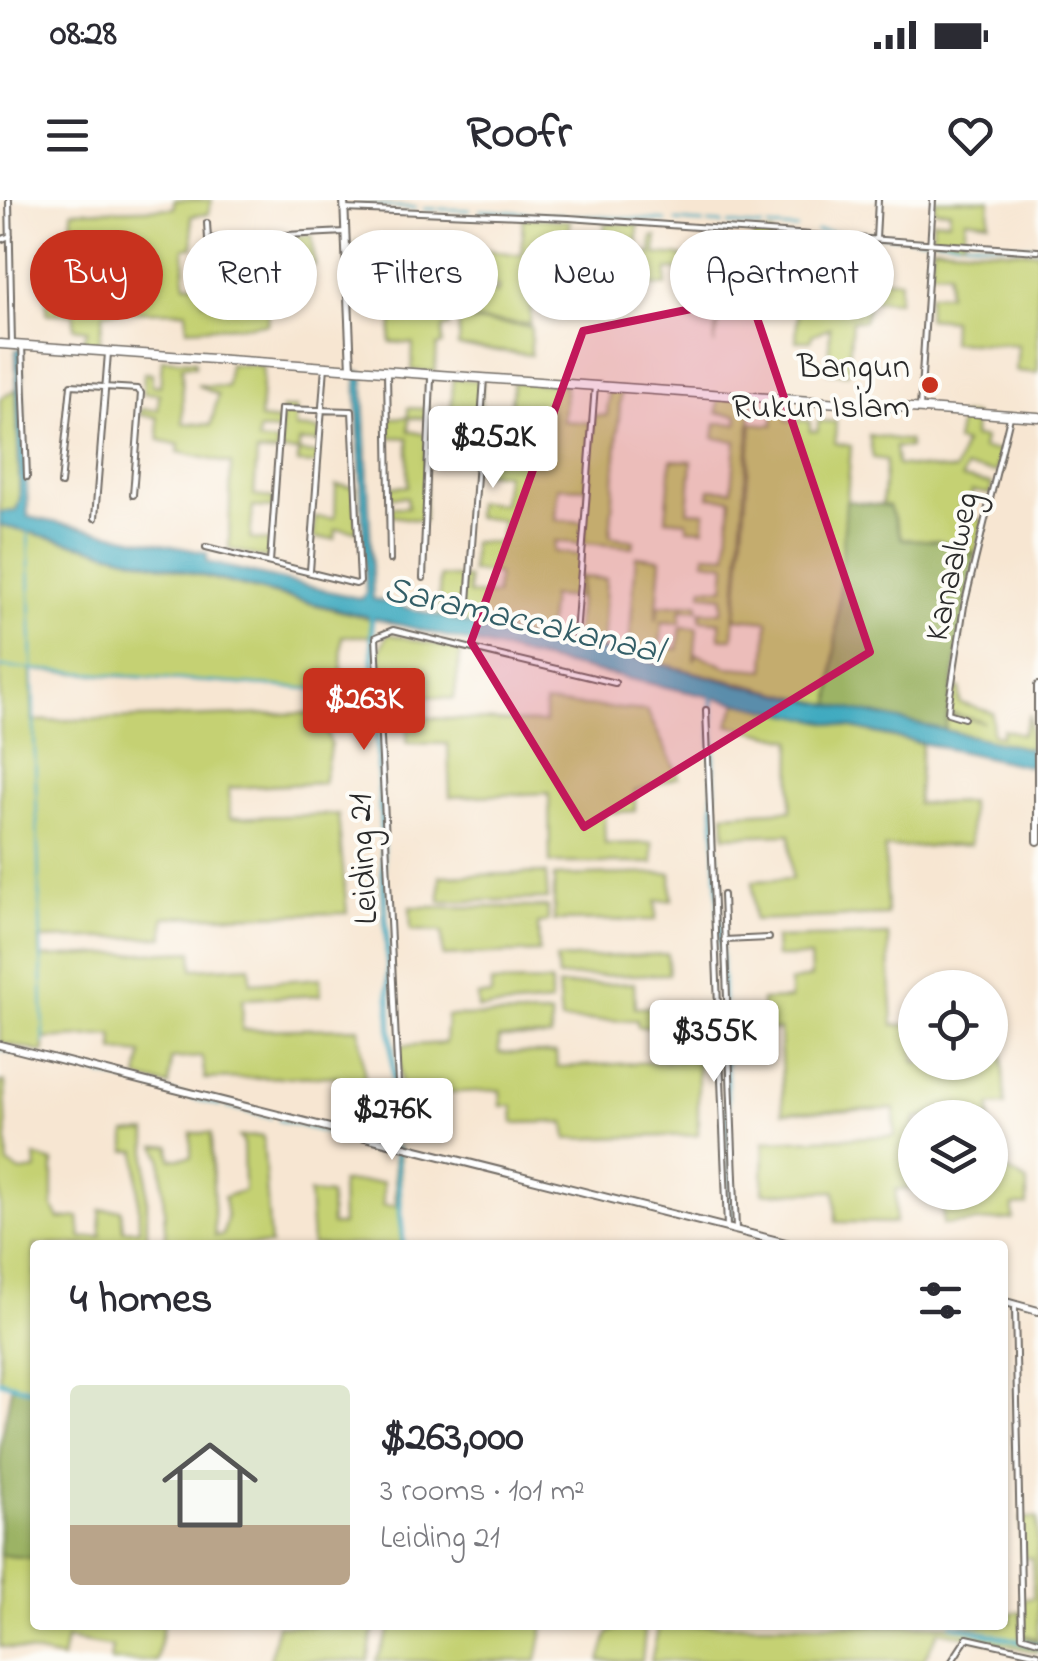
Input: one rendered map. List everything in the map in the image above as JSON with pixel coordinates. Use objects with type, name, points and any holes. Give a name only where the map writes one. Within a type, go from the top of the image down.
[{"type":"main road","points":[[0,344],[1038,417]]},
{"type":"street","points":[[9,200],[27,477]]},
{"type":"street","points":[[876,230],[878,200]]},
{"type":"street","points":[[920,408],[933,200]]},
{"type":"street","points":[[345,206],[720,230]]},
{"type":"street","points":[[206,223],[208,239],[337,232]]},
{"type":"street","points":[[10,236],[0,242],[11,249]]},
{"type":"street","points":[[894,240],[1038,251]]},
{"type":"street","points":[[352,320],[356,369]]},
{"type":"street","points":[[95,518],[108,351]]},
{"type":"street","points":[[310,572],[325,366]]},
{"type":"street","points":[[387,371],[390,560]]},
{"type":"street","points":[[423,578],[431,374]]},
{"type":"street","points":[[468,602],[484,378]]},
{"type":"street","points":[[62,484],[70,385],[137,389],[140,394],[132,495]]},
{"type":"street","points":[[576,635],[594,385]]},
{"type":"street","points":[[206,547],[356,584],[360,581],[354,414],[281,409],[270,562]]},
{"type":"street","name":"Kanaalweg","points":[[964,718],[948,714],[949,702],[964,606],[1010,414]]},
{"type":"street","name":"Leiding 21","points":[[401,1147],[376,637],[393,630],[615,683]]},
{"type":"street","points":[[1038,686],[1038,841]]},
{"type":"street","points":[[706,710],[726,1227]]},
{"type":"street","points":[[723,896],[736,1230]]},
{"type":"street","points":[[724,940],[769,938]]},
{"type":"street","points":[[0,1045],[775,1240]]},
{"type":"street","points":[[1008,1302],[1038,1311]]},
{"type":"street","points":[[1015,1304],[1022,1636],[1038,1640]]},
{"type":"street","points":[[952,1661],[966,1638],[1038,1654]]},
{"type":"highlighted area","points":[[750,297],[870,652],[584,827],[471,642],[583,331]]},
{"type":"green space","points":[[174,200],[212,200],[208,214],[191,216],[192,230],[183,230],[183,311],[163,311],[163,230],[72,230],[72,211],[174,208]]},
{"type":"green space","points":[[935,200],[990,200],[989,222],[966,219],[964,241],[932,239],[933,220],[949,221],[950,211],[934,210]]},
{"type":"green space","points":[[523,217],[570,221],[569,230],[522,230]]},
{"type":"green space","points":[[605,223],[638,225],[638,230],[604,230]]},
{"type":"green space","points":[[652,237],[657,237],[655,254],[670,255],[666,286],[650,285]]},
{"type":"green space","points":[[933,246],[1038,252],[1038,373],[1016,371],[1018,345],[951,342],[952,320],[927,318],[929,294],[948,294],[949,272],[931,271]]},
{"type":"green space","points":[[498,252],[518,255],[518,320],[530,320],[530,324],[467,320],[498,320]]},
{"type":"green space","points":[[894,280],[900,280],[898,301],[894,301]]},
{"type":"green space","points":[[74,320],[103,320],[99,344],[81,344],[88,330],[74,328]]},
{"type":"green space","points":[[186,320],[267,320],[267,324],[187,329]]},
{"type":"green space","points":[[393,320],[451,320],[448,327],[443,327],[442,345],[437,346],[435,372],[412,370],[413,344],[390,342]]},
{"type":"green space","points":[[459,320],[531,327],[531,355],[458,346]]},
{"type":"green space","points":[[797,320],[864,320],[852,321],[848,374],[828,372],[830,327],[812,335],[811,341],[796,341]]},
{"type":"green space","points":[[162,359],[195,361],[195,366],[182,366],[183,423],[211,425],[218,395],[197,385],[227,387],[229,364],[263,366],[260,419],[279,421],[279,431],[259,430],[258,441],[278,443],[277,453],[257,453],[254,496],[274,498],[273,508],[253,507],[250,539],[270,541],[268,559],[229,549],[231,464],[178,452],[179,445],[159,440],[157,417],[140,415],[141,409],[158,410],[159,394],[143,393],[144,373],[152,373],[152,385],[160,386]]},
{"type":"green space","points":[[453,378],[482,381],[478,442],[450,441],[448,448],[430,447],[430,419],[451,420]]},
{"type":"green space","points":[[513,382],[566,385],[563,421],[591,423],[586,488],[558,487],[556,520],[583,522],[582,544],[555,541],[554,552],[581,555],[577,598],[551,596],[546,642],[438,616],[440,576],[468,578],[469,594],[496,595],[498,574],[471,571],[473,542],[500,543],[502,520],[475,517],[476,502],[503,504],[506,474],[478,472],[479,459],[507,459]]},
{"type":"green space","points":[[609,388],[621,390],[610,536],[634,541],[633,547],[584,543],[594,415],[607,416]]},
{"type":"green space","points":[[16,389],[20,499],[16,511],[0,512],[0,399]]},
{"type":"green space","points":[[718,397],[752,400],[733,638],[720,638],[720,622],[700,620],[701,611],[722,612],[723,596],[702,594],[703,587],[724,588],[726,564],[705,561],[705,554],[727,555],[731,499],[709,497],[710,489],[732,490],[736,441],[714,438],[716,423],[737,424],[738,415],[717,413]]},
{"type":"green space","points":[[774,399],[786,400],[786,420],[810,421],[810,431],[818,431],[818,421],[836,422],[835,443],[851,446],[831,705],[625,655],[636,556],[661,559],[656,621],[659,606],[698,603],[698,610],[681,609],[680,623],[662,622],[660,647],[678,649],[681,627],[697,628],[694,661],[697,654],[727,667],[765,670],[768,621],[736,618],[752,423],[773,425]]},
{"type":"green space","points":[[296,408],[295,428],[320,430],[319,442],[299,442],[299,452],[318,454],[317,464],[298,463],[298,452],[280,451],[282,409]]},
{"type":"green space","points":[[408,408],[429,409],[428,418],[409,418],[409,431],[428,435],[424,521],[391,516],[390,507],[408,507],[407,497],[390,497],[390,487],[408,486],[408,438],[390,437],[390,418],[408,417]]},
{"type":"green space","points":[[961,415],[974,415],[973,437],[984,438],[982,449],[1001,451],[996,472],[966,468],[962,478],[992,484],[990,494],[972,491],[970,500],[961,499],[959,515],[983,520],[974,560],[941,541],[902,539],[889,506],[882,505],[886,460],[873,458],[869,435],[909,441],[909,448],[895,447],[897,465],[955,471],[964,443],[956,442]]},
{"type":"green space","points":[[671,460],[692,461],[688,511],[705,512],[704,529],[687,528],[687,521],[666,519]]},
{"type":"green space","points":[[336,485],[355,487],[357,531],[336,529],[335,539],[314,538],[315,517],[335,518]]},
{"type":"green space","points":[[846,501],[889,506],[902,539],[941,541],[972,552],[974,560],[945,730],[831,705]]},
{"type":"green space","points":[[0,525],[371,619],[372,636],[342,636],[341,691],[31,670],[33,721],[321,713],[331,745],[323,783],[229,788],[230,818],[338,814],[347,913],[164,917],[164,937],[40,939],[41,957],[192,951],[193,969],[250,966],[251,983],[320,978],[321,995],[243,999],[242,1030],[359,1028],[369,1115],[338,1106],[337,1076],[205,1079],[202,1057],[171,1059],[169,1086],[138,1078],[142,1054],[114,1051],[113,1035],[44,1039],[44,1053],[0,1042]]},
{"type":"green space","points":[[581,577],[606,579],[603,650],[574,649]]},
{"type":"green space","points":[[388,634],[461,650],[454,699],[382,691],[380,650]]},
{"type":"green space","points":[[953,687],[960,689],[960,703],[993,713],[992,734],[1001,736],[1003,729],[1022,734],[1030,714],[1030,749],[945,730],[947,715],[984,722],[949,713]]},
{"type":"green space","points":[[738,702],[922,744],[917,804],[970,802],[970,845],[885,848],[887,915],[754,920],[753,881],[792,879],[790,834],[725,836],[724,814],[791,810],[792,740],[728,725]]},
{"type":"green space","points":[[545,703],[647,711],[679,777],[635,791],[635,811],[604,813],[605,844],[652,843],[653,863],[550,863],[549,793],[450,797],[448,744],[407,743],[408,717],[545,723]]},
{"type":"green space","points":[[546,873],[548,899],[440,902],[440,876]]},
{"type":"green space","points":[[671,873],[672,900],[656,901],[656,920],[554,921],[554,876]]},
{"type":"green space","points":[[410,907],[548,907],[548,922],[538,924],[539,952],[443,956],[442,932],[411,930]]},
{"type":"green space","points":[[888,935],[893,1025],[898,1025],[898,1080],[1004,1080],[1005,1100],[898,1100],[895,1223],[836,1222],[835,1191],[763,1193],[764,1141],[895,1136],[894,1109],[783,1112],[780,1030],[763,1030],[762,1000],[790,999],[790,982],[811,977],[810,957],[776,957],[775,938]]},
{"type":"green space","points":[[667,954],[669,974],[558,977],[556,959]]},
{"type":"green space","points":[[551,982],[551,1003],[478,1009],[477,996],[491,995],[491,983]]},
{"type":"green space","points":[[634,983],[635,1008],[681,1006],[684,1027],[638,1027],[637,1020],[561,1021],[558,986]]},
{"type":"green space","points":[[551,1015],[551,1037],[499,1038],[499,1053],[556,1053],[557,1067],[698,1060],[698,1135],[567,1139],[565,1122],[514,1123],[513,1106],[501,1106],[500,1090],[401,1095],[399,1046],[445,1043],[447,1016]]},
{"type":"green space","points":[[0,1082],[5,1082],[8,1164],[21,1172],[36,1170],[35,1156],[53,1162],[53,1207],[59,1219],[79,1217],[81,1238],[101,1236],[100,1210],[121,1209],[123,1230],[139,1229],[137,1151],[126,1151],[126,1133],[147,1132],[147,1240],[30,1240],[30,1390],[0,1381]]},
{"type":"green space","points":[[191,1133],[211,1133],[215,1236],[223,1235],[227,1218],[224,1197],[244,1190],[243,1142],[239,1137],[263,1136],[270,1240],[166,1240],[161,1156],[156,1146],[170,1146],[171,1159],[191,1157]]},
{"type":"green space","points":[[394,1148],[399,1148],[403,1240],[312,1240],[309,1193],[330,1195],[331,1225],[342,1225],[341,1182],[383,1182],[383,1205],[396,1206]]},
{"type":"green space","points":[[1008,1170],[1027,1182],[1027,1205],[1013,1206],[1013,1219],[943,1225],[943,1210],[1008,1210]]},
{"type":"green space","points":[[12,1384],[30,1389],[30,1558],[0,1555],[0,1446]]},
{"type":"green space","points":[[1021,1518],[1037,1518],[1038,1639],[1024,1635],[1023,1599],[1033,1598],[1032,1558],[1021,1558]]},
{"type":"green space","points":[[0,1555],[30,1558],[30,1630],[162,1630],[157,1661],[110,1661],[112,1647],[66,1639],[62,1659],[0,1646]]},
{"type":"green space","points":[[1021,1612],[1021,1636],[1038,1642],[1038,1652],[939,1631],[923,1661],[651,1661],[658,1630],[1008,1630],[1011,1613]]},
{"type":"green space","points":[[276,1630],[373,1630],[368,1661],[270,1661]]},
{"type":"green space","points":[[390,1630],[543,1630],[537,1661],[376,1661]]},
{"type":"green space","points":[[614,1630],[645,1632],[642,1661],[600,1661],[608,1634]]},
{"type":"water","points":[[21,348],[28,517],[207,553],[207,562],[362,599],[366,592],[356,371],[363,373],[373,599],[572,649],[611,651],[736,684],[1030,749],[1031,767],[529,657],[0,525],[0,512],[16,511],[20,499],[16,350]]},
{"type":"waterway","points":[[359,205],[415,208]]},
{"type":"waterway","points":[[424,209],[436,209]]},
{"type":"waterway","points":[[440,209],[469,210]]},
{"type":"waterway","points":[[480,210],[530,213]]},
{"type":"waterway","points":[[534,213],[566,215]]},
{"type":"waterway","points":[[572,215],[666,221]]},
{"type":"waterway","points":[[676,221],[703,223]]},
{"type":"waterway","points":[[709,223],[722,224]]},
{"type":"waterway","points":[[728,224],[762,227]]},
{"type":"waterway","points":[[768,227],[797,229]]},
{"type":"waterway","points":[[901,237],[928,239]]},
{"type":"waterway","points":[[935,239],[959,241]]},
{"type":"waterway","points":[[964,241],[1038,247]]},
{"type":"waterway","points":[[28,530],[44,1043]]},
{"type":"waterway","name":"Saramaccakanaal","points":[[371,613],[396,1140]]},
{"type":"waterway","points":[[0,667],[325,690]]},
{"type":"waterway","points":[[712,693],[714,800]]},
{"type":"waterway","points":[[714,803],[716,837]]},
{"type":"waterway","points":[[716,841],[718,882]]},
{"type":"waterway","points":[[718,886],[732,1225]]},
{"type":"waterway","points":[[0,1049],[13,1053]]},
{"type":"waterway","points":[[16,1053],[79,1069]]},
{"type":"waterway","points":[[83,1070],[122,1080]]},
{"type":"waterway","points":[[125,1081],[129,1082]]},
{"type":"waterway","points":[[132,1083],[143,1086]]},
{"type":"waterway","points":[[147,1087],[157,1089]]},
{"type":"waterway","points":[[160,1090],[184,1096]]},
{"type":"waterway","points":[[188,1097],[221,1106]]},
{"type":"waterway","points":[[227,1107],[271,1118]]},
{"type":"waterway","points":[[278,1120],[391,1150]]},
{"type":"waterway","points":[[396,1149],[403,1240]]},
{"type":"waterway","points":[[393,1150],[397,1152]]},
{"type":"waterway","points":[[0,1381],[30,1390]]},
{"type":"waterway","points":[[972,1630],[1038,1646]]},
{"type":"place","name":"Bangun Rukun Islam","points":[[930,385]]}]
